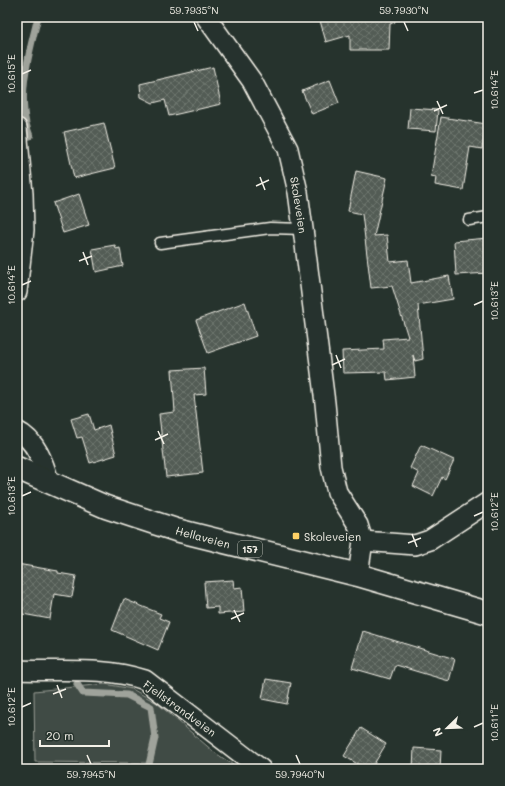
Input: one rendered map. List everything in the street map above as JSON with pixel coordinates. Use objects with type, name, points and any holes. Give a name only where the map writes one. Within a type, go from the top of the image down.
[{"type":"main road","name":"Hellaveien","points":[[17,468],[106,507],[176,530],[358,576],[488,613]]},
{"type":"street","name":"Skoleveien","points":[[206,17],[252,81],[288,149],[298,192],[325,403],[331,467],[337,492],[358,525],[363,541],[358,576]]},
{"type":"street","points":[[17,128],[23,194],[24,230],[17,292]]},
{"type":"street","points":[[17,431],[24,435],[35,447],[44,465],[49,482]]},
{"type":"street","points":[[363,541],[415,546],[430,540],[488,502]]},
{"type":"street","name":"Fjellstrandveien","points":[[17,670],[100,670],[146,680],[261,769]]},
{"type":"lane","points":[[469,220],[488,217]]},
{"type":"lane","points":[[160,243],[270,228],[303,229]]},
{"type":"shaded area","points":[[105,684],[132,689],[157,703],[214,752],[239,769],[148,769],[149,763],[35,762],[34,691]]},
{"type":"building","points":[[319,17],[394,17],[395,22],[390,24],[389,50],[350,50],[350,35],[326,42]]},
{"type":"building","points":[[213,67],[221,104],[169,116],[165,100],[153,103],[141,97],[140,84]]},
{"type":"building","points":[[330,80],[339,103],[312,114],[302,91]]},
{"type":"building","points":[[410,108],[438,110],[436,131],[408,129]]},
{"type":"building","points":[[441,117],[486,124],[482,149],[470,147],[463,190],[435,185],[436,177],[431,176]]},
{"type":"building","points":[[104,123],[115,168],[74,178],[64,132]]},
{"type":"building","points":[[356,171],[387,178],[374,236],[387,235],[390,262],[408,260],[411,283],[449,276],[453,299],[418,305],[423,359],[415,361],[413,355],[415,377],[387,380],[386,372],[343,373],[342,351],[384,349],[383,339],[408,337],[392,286],[371,288],[362,214],[348,211]]},
{"type":"building","points":[[79,194],[89,225],[63,233],[53,203]]},
{"type":"building","points":[[488,238],[488,273],[456,275],[454,241]]},
{"type":"building","points":[[115,245],[116,249],[120,248],[123,266],[96,272],[92,249]]},
{"type":"building","points":[[245,302],[256,336],[208,353],[196,320]]},
{"type":"building","points":[[204,368],[206,394],[194,395],[203,473],[166,477],[159,414],[175,412],[172,370]]},
{"type":"building","points":[[89,414],[94,430],[109,425],[116,455],[90,463],[82,437],[77,438],[71,419]]},
{"type":"building","points":[[421,445],[454,460],[445,479],[442,477],[433,496],[413,486],[419,473],[410,468]]},
{"type":"building","points":[[17,564],[58,571],[58,573],[76,576],[72,597],[54,594],[50,619],[17,613]]},
{"type":"building","points":[[233,580],[234,588],[242,587],[244,612],[218,614],[218,607],[206,608],[204,582]]},
{"type":"building","points":[[124,599],[161,614],[159,618],[169,622],[158,650],[112,630]]},
{"type":"building","points":[[363,631],[455,659],[449,681],[395,665],[390,679],[352,668]]},
{"type":"building","points":[[266,679],[291,683],[287,704],[262,699]]},
{"type":"building","points":[[361,728],[386,744],[371,769],[366,769],[344,756]]},
{"type":"building","points":[[414,748],[441,750],[440,769],[413,769]]},
{"type":"waterway","points":[[30,136],[24,107],[25,76],[38,17]]},
{"type":"waterway","points":[[77,684],[83,693],[127,695],[151,707],[155,738],[148,769]]},
{"type":"place","name":"Skoleveien","points":[[296,536]]}]
